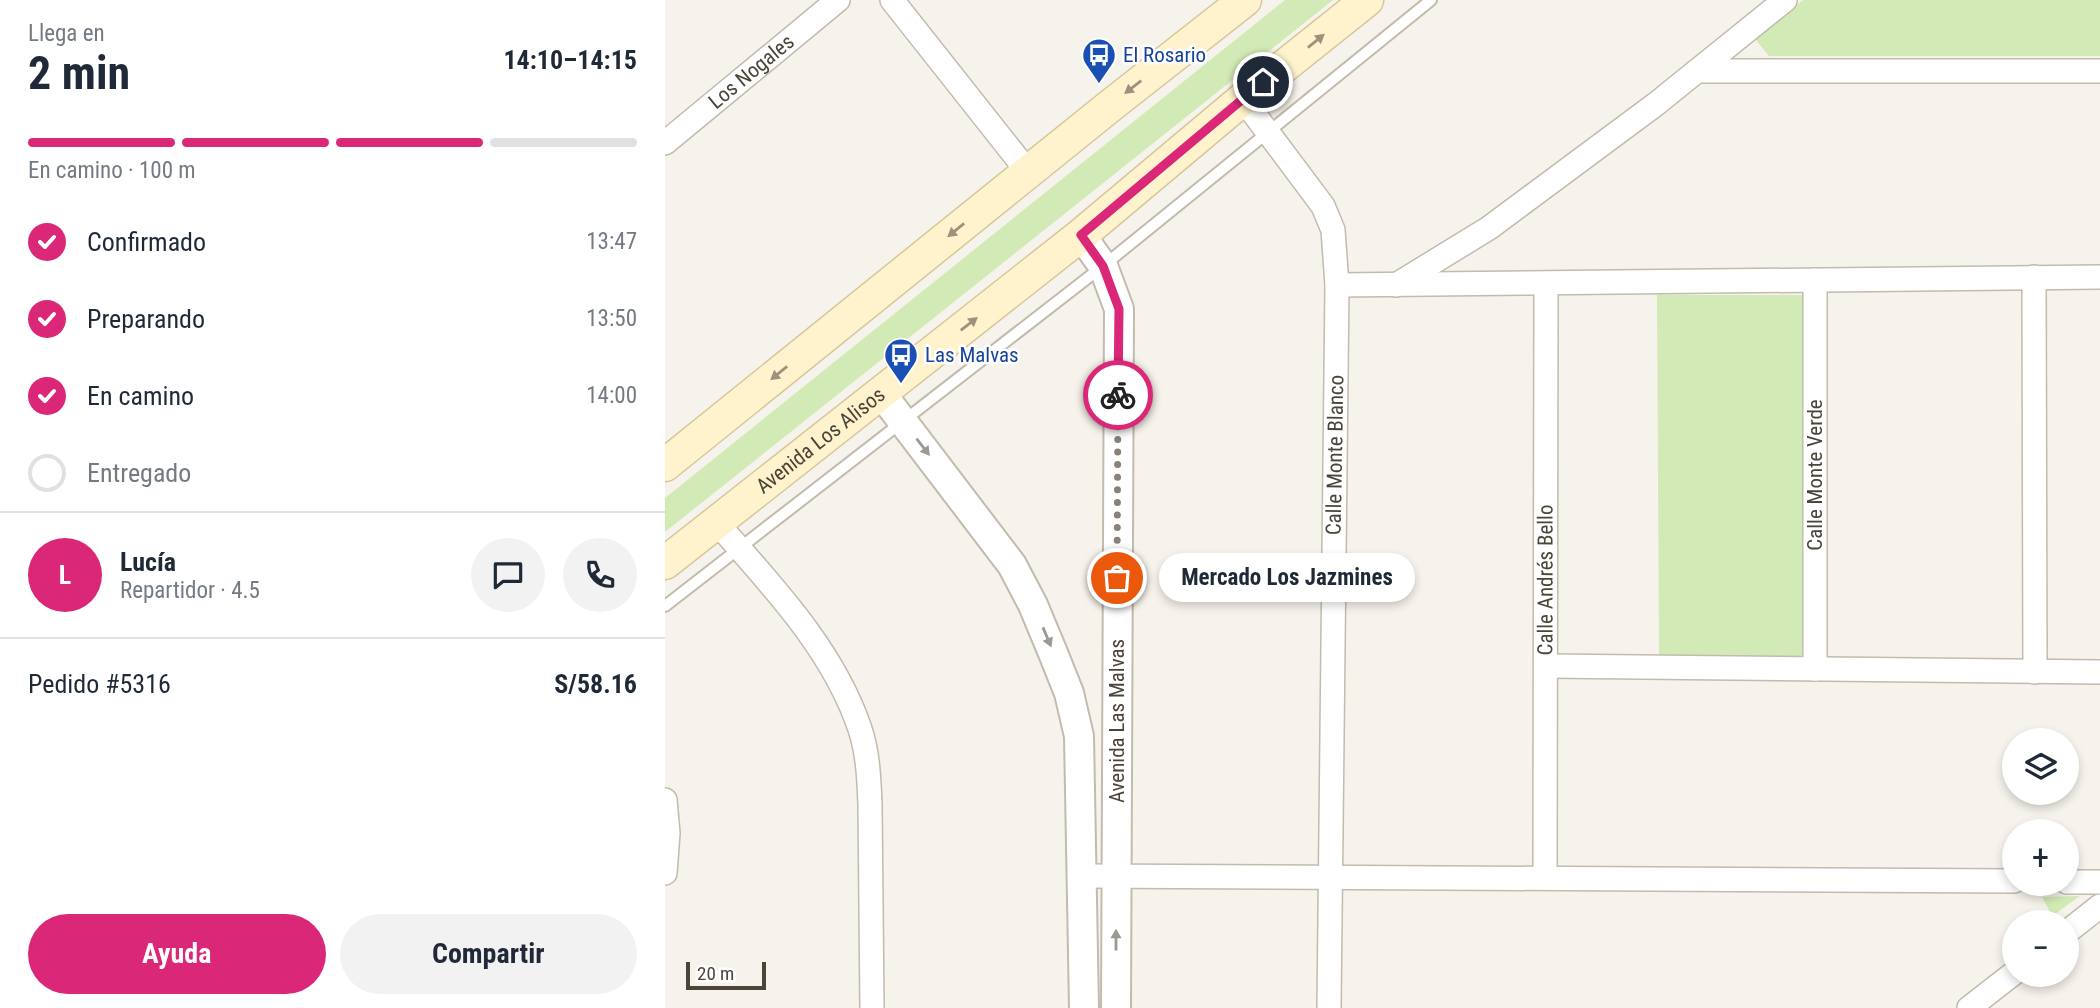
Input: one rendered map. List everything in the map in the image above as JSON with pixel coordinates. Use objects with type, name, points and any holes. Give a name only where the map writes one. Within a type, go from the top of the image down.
[{"type":"main road","points":[[665,465],[1245,0]]},
{"type":"main road","name":"Avenida Los Alisos","points":[[665,563],[1081,235],[1243,99],[1367,0]]},
{"type":"street","name":"Los Nogales","points":[[665,143],[838,0]]},
{"type":"street","points":[[892,0],[1028,172]]},
{"type":"street","points":[[1395,285],[1489,228],[1645,113],[1785,0]]},
{"type":"street","points":[[1697,71],[2100,71]]},
{"type":"street","name":"Calle Monte Blanco","points":[[1243,99],[1323,206],[1333,230],[1337,285],[1329,1008]]},
{"type":"street","name":"Avenida Las Malvas","points":[[1081,235],[1103,266],[1119,309],[1116,1008]]},
{"type":"street","points":[[1337,285],[2100,277]]},
{"type":"street","points":[[2035,278],[2035,672]]},
{"type":"street","name":"Calle Monte Verde","points":[[1815,280],[1815,669]]},
{"type":"street","name":"Calle Andrés Bello","points":[[1545,878],[1546,284]]},
{"type":"street","name":"Avenida Las Malvas","points":[[881,393],[1011,565],[1033,605],[1069,693],[1079,736],[1084,1008]]},
{"type":"street","points":[[717,523],[827,657],[861,731],[869,783],[871,1008]]},
{"type":"street","points":[[1547,666],[2100,672]]},
{"type":"street","points":[[665,800],[668,833],[665,873]]},
{"type":"street","points":[[1083,876],[2002,881]]},
{"type":"street","points":[[2079,882],[2100,882]]},
{"type":"street","points":[[2079,923],[2100,906]]},
{"type":"street","points":[[1969,1008],[2002,982]]},
{"type":"lane","points":[[665,606],[1103,266],[1431,0]]},
{"type":"green space","points":[[1285,0],[1333,0],[665,532],[665,498]]},
{"type":"green space","points":[[1803,0],[2100,0],[2100,56],[1769,56],[1755,39]]},
{"type":"green space","points":[[1657,295],[1803,295],[1803,658],[1659,656]]},
{"type":"green space","points":[[2080,896],[2060,910],[2049,910],[2042,897]]},
{"type":"way so far","points":[[1117,578],[1118,395]]},
{"type":"place","name":"El Rosario","points":[[1099,85]]},
{"type":"place","name":"Las Malvas","points":[[901,385]]},
{"type":"place","name":"Mercado Los Jazmines","points":[[1117,578]]},
{"type":"route","points":[[1118,395],[1119,309],[1103,266],[1081,235],[1263,82]]}]
